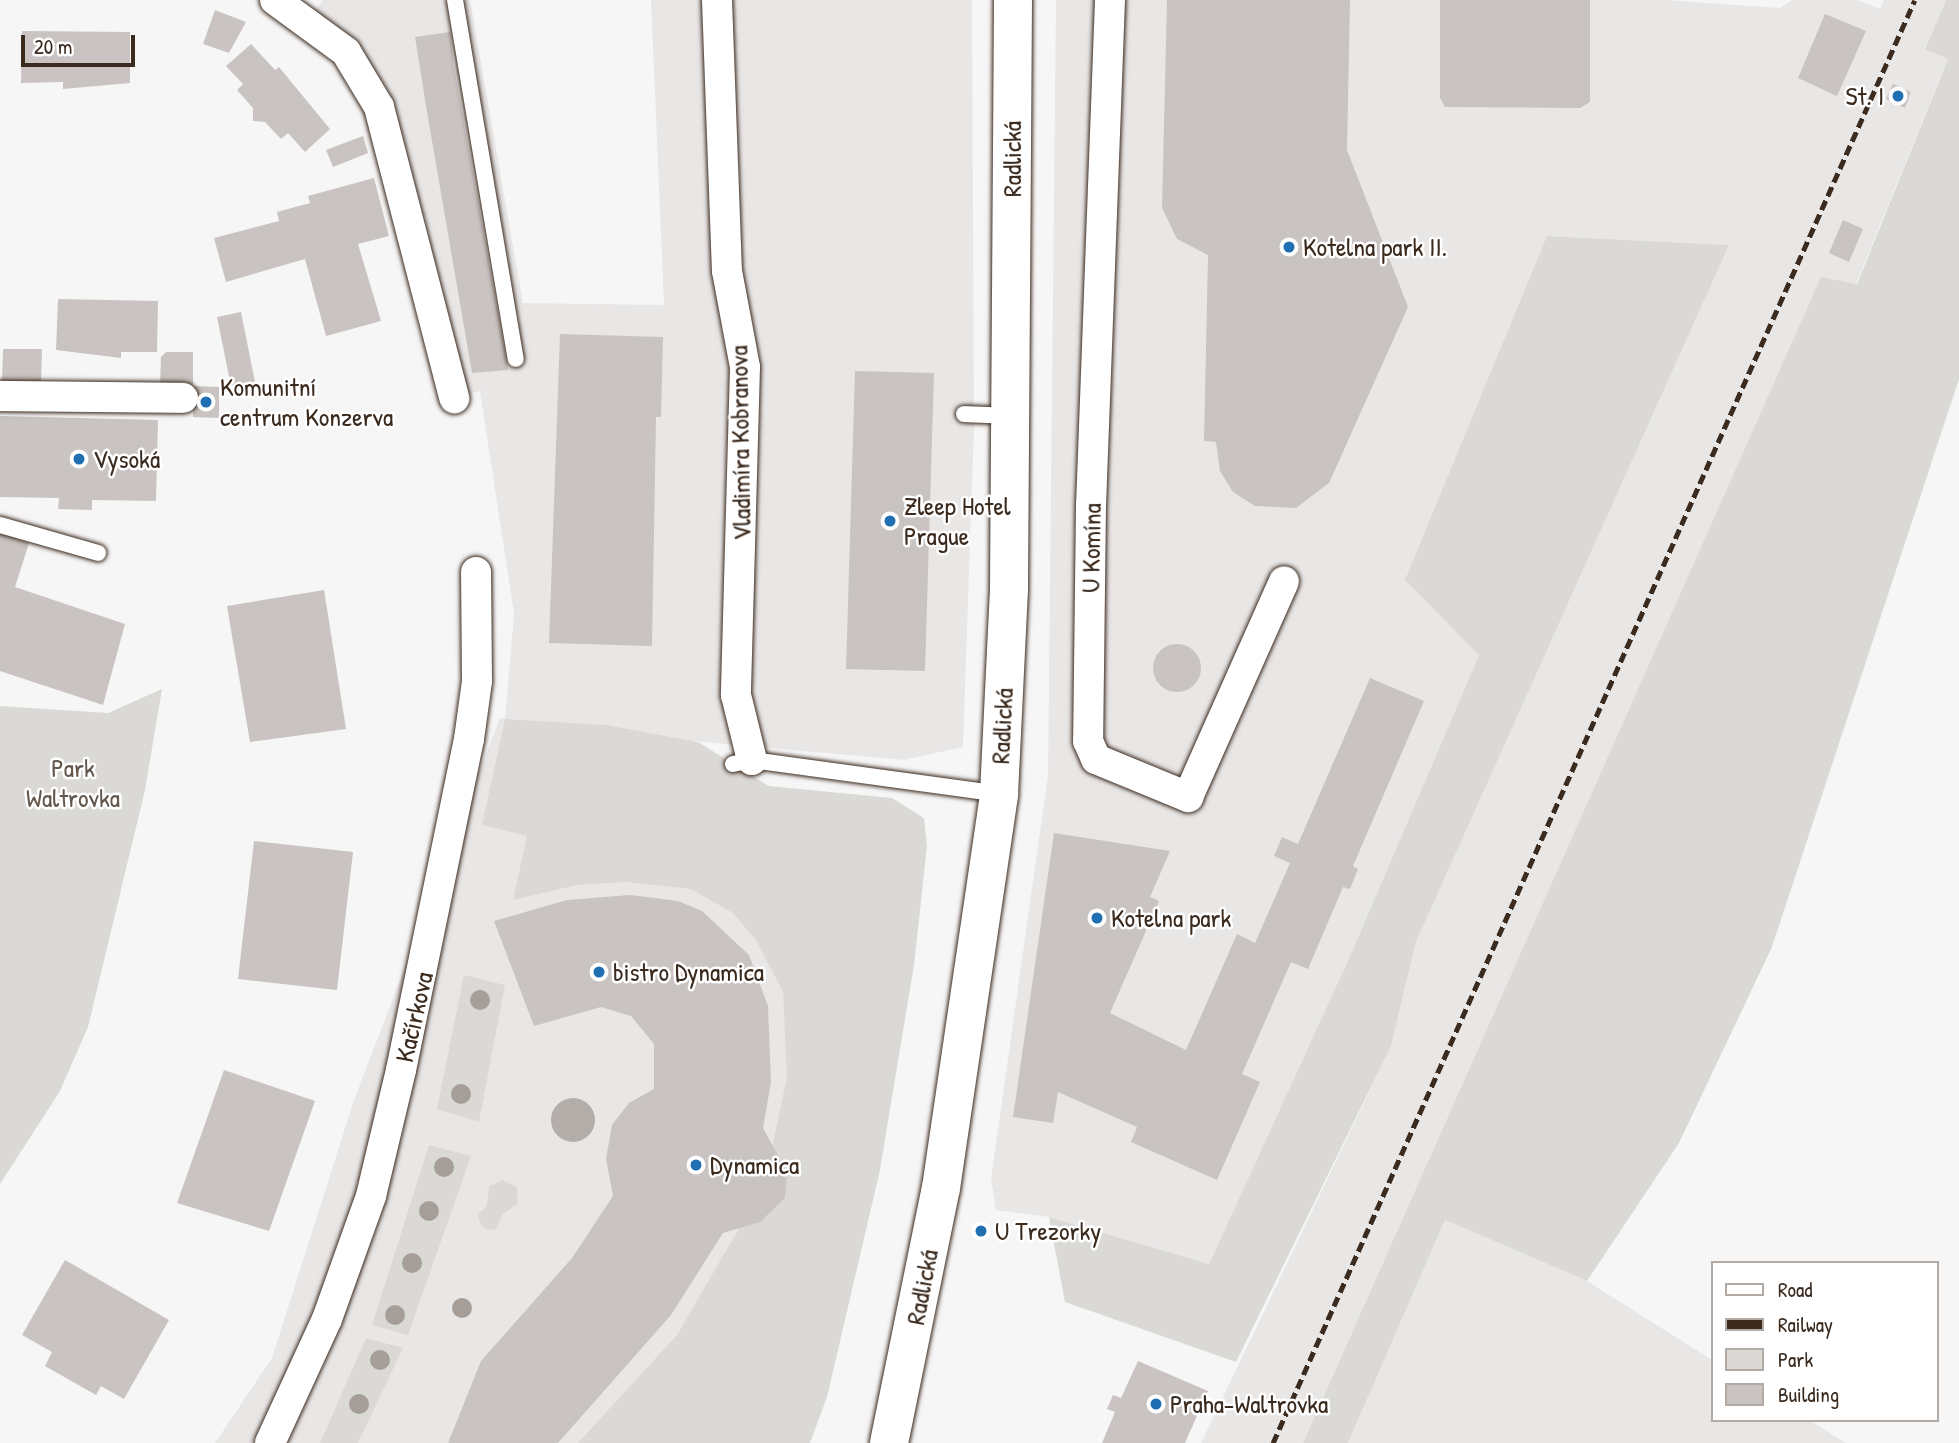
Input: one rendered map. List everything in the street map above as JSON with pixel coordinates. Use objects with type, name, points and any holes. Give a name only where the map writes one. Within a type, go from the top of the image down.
[{"type":"main road","name":"Radlická","points":[[889,1443],[941,1188],[999,794],[1010,416],[1013,0]]},
{"type":"street","points":[[275,0],[346,52],[379,107],[454,398]]},
{"type":"street","name":"Vladimíra Kobranova","points":[[717,0],[727,271],[744,367],[736,695],[743,762]]},
{"type":"street","name":"U Komína","points":[[1110,0],[1091,505],[1088,741],[1096,759],[1188,797],[1284,581]]},
{"type":"street","points":[[0,396],[183,398]]},
{"type":"street","name":"Kačírkova","points":[[270,1443],[327,1319],[371,1196],[398,1083],[469,739],[477,681],[476,572]]},
{"type":"lane","points":[[455,0],[516,359]]},
{"type":"lane","points":[[964,414],[1010,416]]},
{"type":"lane","points":[[0,525],[98,552]]},
{"type":"lane","points":[[743,762],[999,794]]},
{"type":"shaded area","points":[[323,0],[470,0],[523,303],[664,305],[651,0],[972,0],[974,428],[963,747],[904,760],[693,741],[782,895],[791,1189],[602,1443],[215,1443],[272,1358],[353,1103],[500,718],[505,718],[514,614],[480,391],[441,399],[369,128],[343,71],[300,30]]},
{"type":"shaded area","points":[[1056,0],[1665,0],[1780,8],[1792,0],[1857,0],[1880,9],[1884,0],[1946,0],[1925,48],[1948,58],[1856,284],[1821,278],[1303,1443],[1201,1443],[1391,1046],[1416,942],[1729,245],[1547,236],[1479,655],[1351,954],[1209,1264],[1049,1217],[996,1210],[991,1179],[1048,775]]},
{"type":"shaded area","points":[[573,1098],[588,1105],[595,1120],[588,1135],[573,1142],[558,1135],[551,1120],[558,1105]]},
{"type":"shaded area","points":[[1445,1220],[1587,1281],[1710,1359],[1710,1422],[1812,1422],[1846,1443],[1348,1443]]},
{"type":"green space","points":[[1946,0],[1959,0],[1959,379],[1772,947],[1679,1143],[1587,1281],[1445,1220],[1348,1443],[1303,1443],[1821,277],[1857,284],[1948,59],[1925,49]]},
{"type":"green space","points":[[1547,236],[1729,245],[1416,942],[1391,1046],[1236,1362],[1065,1302],[1049,1217],[1209,1264],[1351,954],[1479,655],[1405,580]]},
{"type":"green space","name":"Park Waltrovka","points":[[162,689],[145,790],[88,1027],[60,1091],[0,1184],[0,706],[108,713]]},
{"type":"green space","points":[[505,719],[606,725],[698,742],[769,786],[892,798],[924,818],[927,846],[914,965],[880,1170],[827,1397],[810,1443],[578,1443],[677,1335],[752,1206],[769,1161],[787,1077],[783,992],[756,940],[733,913],[691,889],[626,882],[577,885],[513,900],[527,836],[482,825]]},
{"type":"green space","points":[[464,975],[505,985],[479,1122],[437,1109]]},
{"type":"green space","points":[[429,1145],[471,1156],[408,1335],[372,1325]]},
{"type":"green space","points":[[503,1180],[517,1187],[518,1203],[502,1215],[496,1229],[488,1230],[481,1226],[478,1214],[487,1206],[489,1186]]},
{"type":"green space","points":[[366,1338],[403,1348],[358,1443],[320,1443]]},
{"type":"building","name":"Kotelna park II.","points":[[1167,0],[1350,0],[1347,150],[1408,307],[1329,483],[1296,508],[1255,506],[1233,492],[1220,471],[1216,442],[1204,441],[1208,255],[1177,239],[1162,208]]},
{"type":"building","points":[[1440,0],[1590,0],[1590,102],[1580,108],[1445,107],[1440,98]]},
{"type":"building","points":[[215,10],[246,22],[229,53],[203,44]]},
{"type":"building","points":[[1825,14],[1866,31],[1837,96],[1798,78]]},
{"type":"building","points":[[22,31],[130,32],[130,83],[63,89],[63,82],[21,83]]},
{"type":"building","points":[[450,32],[508,370],[472,373],[426,106],[415,37]]},
{"type":"building","points":[[251,44],[275,70],[279,67],[330,129],[305,152],[288,133],[281,139],[265,122],[253,121],[253,108],[237,90],[243,84],[226,66]]},
{"type":"building","name":"St. I","points":[[1893,84],[1911,92],[1905,108],[1886,99]]},
{"type":"building","points":[[363,136],[368,153],[333,167],[326,150]]},
{"type":"building","points":[[374,178],[389,236],[358,244],[381,321],[326,336],[305,259],[226,282],[214,238],[279,221],[277,212],[310,203],[308,196]]},
{"type":"building","points":[[1843,220],[1863,229],[1849,262],[1829,253]]},
{"type":"building","points":[[58,299],[158,301],[157,352],[121,352],[121,358],[56,350]]},
{"type":"building","points":[[241,312],[255,382],[231,386],[217,317]]},
{"type":"building","points":[[560,334],[663,337],[661,417],[656,417],[652,646],[549,643]]},
{"type":"building","points":[[3,349],[42,349],[41,383],[2,382]]},
{"type":"building","points":[[166,352],[193,352],[193,386],[160,386],[161,357]]},
{"type":"building","name":"Zleep Hotel Prague","points":[[855,371],[934,373],[925,671],[846,669]]},
{"type":"building","name":"Komunitní centrum Konzerva","points":[[193,386],[219,387],[219,418],[193,417]]},
{"type":"building","name":"Vysoká","points":[[0,416],[158,420],[156,501],[92,500],[92,510],[58,509],[59,498],[0,497]]},
{"type":"building","points":[[0,533],[29,543],[15,587],[125,624],[103,705],[0,671]]},
{"type":"building","points":[[324,590],[346,729],[250,742],[227,606]]},
{"type":"building","points":[[1177,644],[1194,651],[1201,668],[1194,685],[1177,692],[1160,685],[1153,668],[1160,651]]},
{"type":"building","name":"Kotelna park","points":[[1370,678],[1424,701],[1353,866],[1358,869],[1350,889],[1343,887],[1308,969],[1291,962],[1242,1074],[1260,1082],[1217,1180],[1131,1142],[1137,1127],[1058,1092],[1053,1123],[1013,1117],[1054,833],[1170,851],[1150,897],[1159,901],[1110,1013],[1186,1050],[1237,934],[1255,943],[1290,863],[1274,856],[1282,837],[1298,844]]},
{"type":"building","points":[[254,841],[353,852],[337,990],[238,979]]},
{"type":"building","name":"Dynamica","points":[[630,895],[678,901],[702,911],[749,955],[768,1006],[771,1082],[763,1128],[787,1172],[785,1198],[760,1222],[723,1233],[671,1315],[558,1443],[448,1443],[481,1361],[572,1258],[613,1196],[606,1159],[612,1125],[629,1103],[654,1089],[654,1044],[631,1016],[601,1007],[534,1026],[494,921],[567,900]]},
{"type":"building","points":[[224,1070],[315,1101],[269,1231],[177,1203]]},
{"type":"building","points":[[65,1260],[169,1320],[124,1399],[101,1386],[96,1395],[45,1366],[52,1352],[22,1335]]},
{"type":"building","name":"Praha-Waltrovka","points":[[1138,1361],[1208,1391],[1185,1443],[1102,1443],[1115,1412],[1107,1409],[1113,1395],[1121,1398]]},
{"type":"railway","points":[[1273,1443],[1915,0]]},
{"type":"place","name":"St. I","points":[[1898,96]]},
{"type":"place","name":"Kotelna park II.","points":[[1289,247]]},
{"type":"place","name":"Komunitní centrum Konzerva","points":[[206,402]]},
{"type":"place","name":"Vysoká","points":[[79,459]]},
{"type":"place","name":"Zleep Hotel Prague","points":[[890,521]]},
{"type":"place","name":"Kotelna park","points":[[1097,918]]},
{"type":"place","name":"bistro Dynamica","points":[[599,972]]},
{"type":"place","name":"Dynamica","points":[[696,1165]]},
{"type":"place","name":"U Trezorky","points":[[981,1231]]},
{"type":"place","name":"Praha-Waltrovka","points":[[1156,1404]]}]
